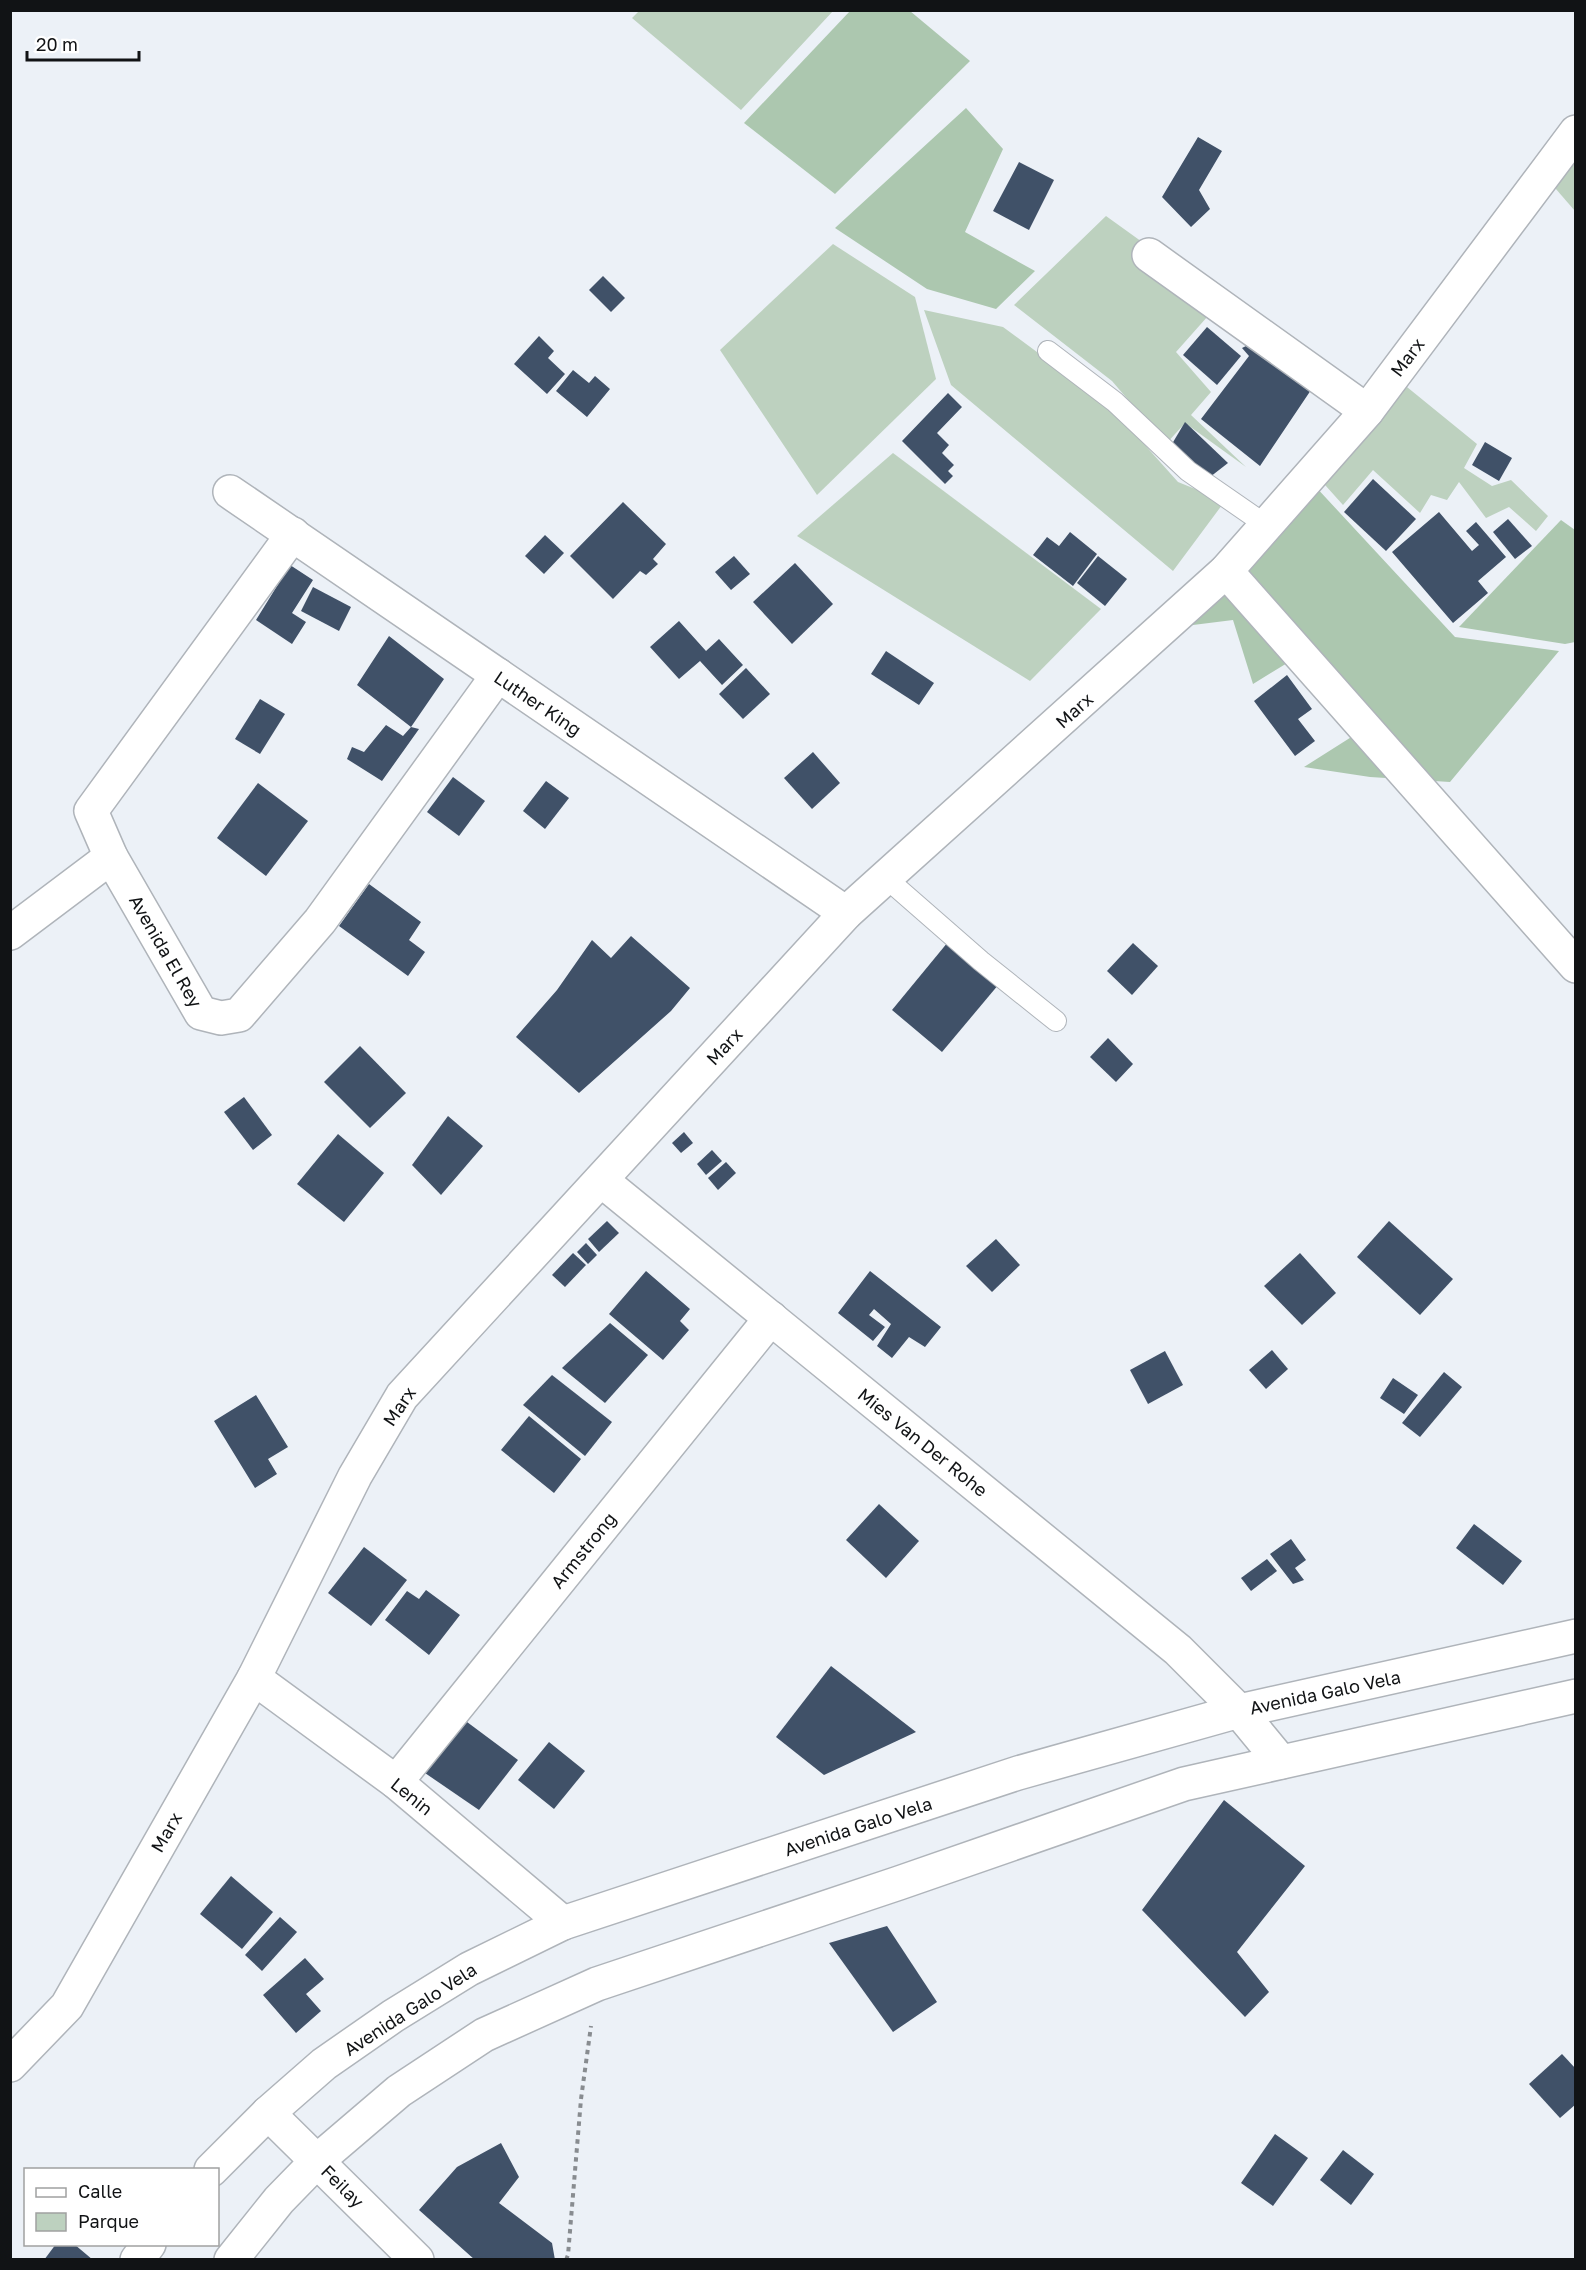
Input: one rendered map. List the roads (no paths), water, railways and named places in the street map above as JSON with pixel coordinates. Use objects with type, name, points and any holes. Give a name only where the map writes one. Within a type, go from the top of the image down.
[{"type":"street","name":"Marx","points":[[10,2065],[67,2006],[254,1678],[355,1476],[402,1396],[846,913],[1226,571],[1367,411],[1575,132]]},
{"type":"street","points":[[1149,255],[1367,411]]},
{"type":"street","name":"Luther King","points":[[230,492],[846,913]]},
{"type":"street","name":"Avenida El Rey","points":[[293,534],[91,811],[111,856],[201,1013],[221,1018],[239,1015],[320,921],[498,675]]},
{"type":"street","points":[[1226,571],[1575,966]]},
{"type":"street","points":[[10,933],[111,856]]},
{"type":"street","name":"Mies Van Der Rohe","points":[[601,1180],[1178,1650],[1239,1711],[1281,1762]]},
{"type":"street","name":"Armstrong","points":[[396,1782],[771,1318]]},
{"type":"street","name":"Avenida Galo Vela","points":[[212,2168],[268,2113],[324,2064],[393,2016],[469,1969],[564,1923],[1018,1773],[1239,1711],[1575,1636]]},
{"type":"street","name":"Lenin","points":[[254,1678],[396,1782],[564,1923]]},
{"type":"street","points":[[231,2259],[279,2200],[317,2161],[399,2091],[484,2035],[597,1984],[910,1880],[1184,1784],[1575,1696]]},
{"type":"street","name":"Feilay","points":[[268,2113],[417,2259]]},
{"type":"street","points":[[137,2259],[147,2246]]},
{"type":"lane","points":[[1048,351],[1115,402],[1188,471],[1266,525]]},
{"type":"lane","points":[[886,878],[981,961],[1056,1021]]}]
